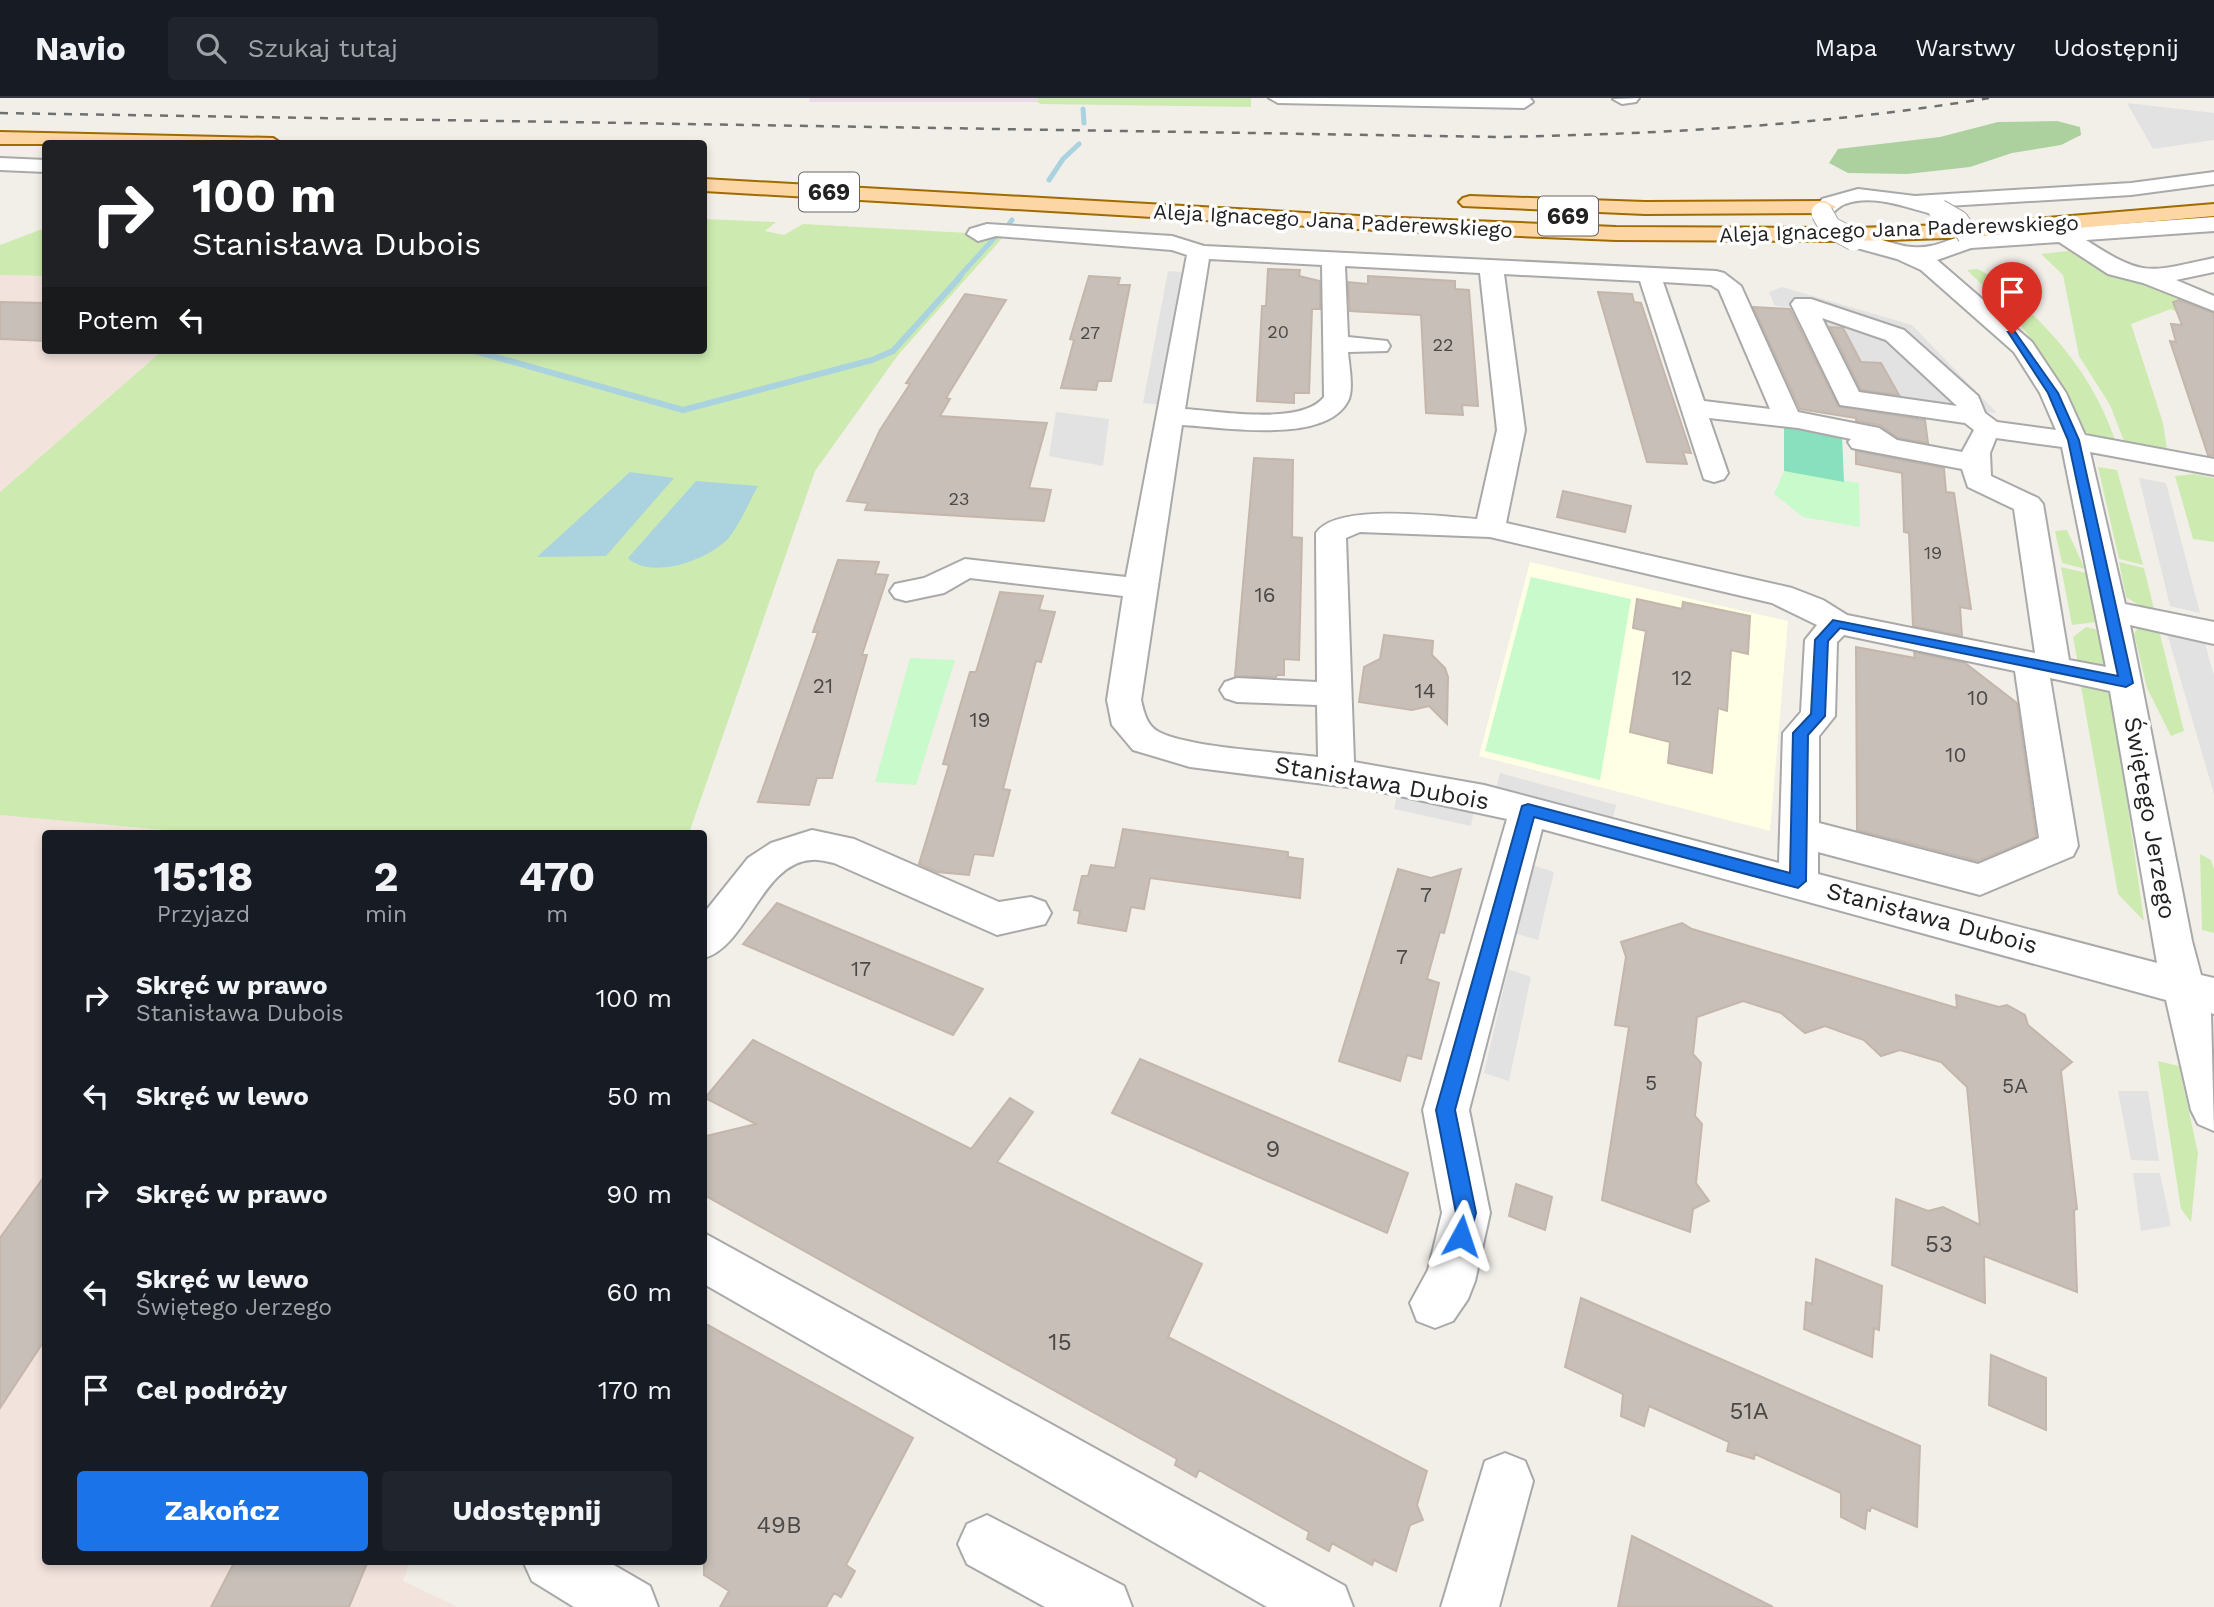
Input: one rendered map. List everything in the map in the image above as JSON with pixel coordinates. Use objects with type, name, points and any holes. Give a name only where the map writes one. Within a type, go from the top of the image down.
[{"type":"main road","points":[[0,138],[91,140]]},
{"type":"main road","points":[[0,150],[42,152]]},
{"type":"main road","name":"Aleja Ignacego Jana Paderewskiego","points":[[707,171],[1374,210],[1682,218],[1907,215],[2214,194]]},
{"type":"main road","points":[[922,184],[1046,184]]},
{"type":"main road","name":"Aleja Ignacego Jana Paderewskiego","points":[[707,185],[1380,224],[1705,236],[1897,234],[2214,211]]},
{"type":"main road","points":[[955,200],[1013,209],[1366,235],[1574,246],[1862,243]]},
{"type":"main road","points":[[1443,201],[1645,208],[1824,210]]},
{"type":"street","points":[[1622,99],[1630,98]]},
{"type":"street","points":[[1278,99],[1524,102]]},
{"type":"street","points":[[0,164],[42,166]]},
{"type":"street","points":[[2214,178],[2132,188],[1916,202],[1860,196],[1832,202],[1824,210],[1830,227],[1862,243],[1900,252],[1923,254],[1964,242],[2214,224]]},
{"type":"street","points":[[1916,202],[1940,210],[1958,220],[1964,242]]},
{"type":"street","points":[[978,234],[995,229],[1172,243],[1188,246],[1198,256],[1333,259],[1716,278],[1729,286],[1788,419]]},
{"type":"street","points":[[2065,236],[2106,264],[2151,278],[2214,304]]},
{"type":"street","name":"Świętego Jerzego","points":[[1964,242],[1950,256],[1953,264],[2000,312],[2012,334],[2043,376],[2074,440],[2126,683],[2199,992],[2214,1110]]},
{"type":"street","name":"Świętego Jerzego","points":[[1900,252],[1929,265],[1980,312],[2012,334]]},
{"type":"street","name":"Stanisława Dubois","points":[[1198,256],[1140,588],[1124,700],[1130,725],[1146,741],[1190,754],[1336,772],[1484,799],[1798,881],[2199,992]]},
{"type":"street","points":[[1172,416],[1285,423],[1328,410],[1337,398],[1333,259]]},
{"type":"street","points":[[2151,278],[2214,265]]},
{"type":"street","points":[[1490,528],[1511,430],[1491,266]]},
{"type":"street","points":[[1649,274],[1714,473]]},
{"type":"street","points":[[1800,833],[1980,880],[2059,846],[2028,504],[1978,481],[1974,463],[1981,422],[1969,402],[1895,335],[1803,304],[1849,399],[1981,422],[2214,467]]},
{"type":"street","points":[[1337,333],[1376,335]]},
{"type":"street","points":[[1693,408],[1788,419],[1869,434],[1887,446]]},
{"type":"street","points":[[1843,440],[1974,463]]},
{"type":"street","points":[[1336,772],[1331,533],[1357,523],[1490,528],[1781,595],[1811,607],[1837,623],[2126,683]]},
{"type":"street","points":[[906,590],[933,586],[965,568],[1140,588]]},
{"type":"street","points":[[2111,611],[2214,632]]},
{"type":"street","points":[[1798,881],[1801,733],[1818,716],[1821,640],[1837,623]]},
{"type":"street","points":[[1237,691],[1334,694]]},
{"type":"street","points":[[1435,1303],[1450,1281],[1466,1213],[1446,1110],[1528,810]]},
{"type":"street","points":[[707,938],[762,869],[785,853],[812,845],[840,849],[997,919],[1031,913]]},
{"type":"street","points":[[707,1259],[1324,1607]]},
{"type":"street","points":[[1470,1607],[1505,1481]]},
{"type":"street","points":[[987,1544],[1102,1607]]},
{"type":"street","points":[[559,1565],[629,1607]]},
{"type":"shaded area","points":[[810,98],[1038,98],[1037,102],[809,102]]},
{"type":"shaded area","points":[[2127,103],[2214,113],[2214,140],[2153,149]]},
{"type":"shaded area","points":[[1168,271],[1195,273],[1173,406],[1143,403]]},
{"type":"shaded area","points":[[0,275],[42,276],[42,354],[158,354],[0,492]]},
{"type":"shaded area","points":[[1782,287],[1912,325],[1997,413],[1837,398],[1795,307],[1775,306],[1769,292]]},
{"type":"shaded area","points":[[1056,412],[1109,419],[1103,466],[1049,456]]},
{"type":"shaded area","points":[[2139,478],[2166,483],[2200,613],[2170,606]]},
{"type":"shaded area","points":[[1530,562],[1788,621],[1770,831],[1479,756]]},
{"type":"shaded area","points":[[2166,630],[2204,640],[2214,676],[2214,794]]},
{"type":"shaded area","points":[[1500,773],[1616,805],[1612,821],[1496,789]]},
{"type":"shaded area","points":[[1398,792],[1474,809],[1471,826],[1394,809]]},
{"type":"shaded area","points":[[0,815],[164,830],[42,830],[42,1565],[409,1565],[403,1581],[458,1607],[0,1607]]},
{"type":"shaded area","points":[[1532,865],[1554,872],[1538,940],[1514,933]]},
{"type":"shaded area","points":[[1508,969],[1531,977],[1509,1081],[1484,1073]]},
{"type":"shaded area","points":[[2118,1091],[2148,1091],[2159,1161],[2131,1160]]},
{"type":"shaded area","points":[[2133,1173],[2160,1173],[2171,1226],[2141,1231]]},
{"type":"green space","points":[[1038,98],[1251,98],[1251,107],[1041,104],[1037,102]]},
{"type":"green space","points":[[2057,121],[2080,127],[2081,135],[2061,145],[2012,153],[1970,167],[1907,174],[1848,173],[1829,163],[1838,149],[1940,137],[1998,122]]},
{"type":"green space","points":[[707,219],[776,222],[765,231],[784,235],[803,224],[1005,235],[898,355],[815,471],[690,830],[164,830],[0,815],[0,492],[158,354],[707,354]]},
{"type":"green space","points":[[42,229],[42,276],[0,275],[0,245]]},
{"type":"green space","points":[[2076,250],[2214,307],[2214,321],[2184,316],[2171,309],[2131,324],[2163,423],[2167,449],[2124,441],[2110,405],[2079,356],[2063,275],[2041,254]]},
{"type":"green space","points":[[1977,269],[2026,308],[2058,341],[2085,377],[2115,440],[2093,437],[2083,430],[2038,348],[2011,313],[1967,270]]},
{"type":"green space","points":[[1784,426],[1842,436],[1844,482],[1784,471]]},
{"type":"green space","points":[[2098,467],[2117,470],[2143,565],[2119,559]]},
{"type":"green space","points":[[1784,471],[1859,483],[1860,527],[1803,517],[1774,494]]},
{"type":"green space","points":[[2194,474],[2214,478],[2214,542],[2193,539],[2175,476]]},
{"type":"green space","points":[[2067,530],[2085,569],[2062,563],[2055,531]]},
{"type":"green space","points":[[2119,562],[2144,568],[2154,609],[2140,606],[2126,597]]},
{"type":"green space","points":[[2061,567],[2087,573],[2096,622],[2072,625]]},
{"type":"green space","points":[[1531,577],[1631,599],[1600,780],[1485,751]]},
{"type":"green space","points":[[2140,624],[2158,626],[2184,731],[2171,736],[2147,688],[2134,634]]},
{"type":"green space","points":[[2086,627],[2099,630],[2104,669],[2078,664],[2073,637]]},
{"type":"green space","points":[[910,658],[955,660],[916,785],[875,782]]},
{"type":"green space","points":[[2080,681],[2111,687],[2144,921],[2118,894]]},
{"type":"green space","points":[[2200,854],[2211,860],[2214,869],[2214,933],[2202,930]]},
{"type":"green space","points":[[2158,1061],[2179,1066],[2198,1153],[2191,1222],[2181,1209]]},
{"type":"water","points":[[630,472],[674,478],[606,556],[537,557]]},
{"type":"water","points":[[696,481],[758,486],[731,535],[711,552],[682,564],[666,567],[639,565],[628,558]]},
{"type":"building","points":[[1268,269],[1300,270],[1299,276],[1320,281],[1320,309],[1312,309],[1309,393],[1294,393],[1294,403],[1257,401],[1262,306],[1266,306]]},
{"type":"building","points":[[1089,276],[1120,278],[1118,285],[1130,285],[1111,381],[1098,381],[1096,390],[1061,388],[1074,340],[1070,339]]},
{"type":"building","points":[[1368,276],[1455,281],[1455,289],[1469,290],[1478,406],[1462,405],[1463,415],[1426,413],[1421,315],[1350,311],[1348,282],[1368,284]]},
{"type":"building","points":[[1598,292],[1632,294],[1634,302],[1641,303],[1691,453],[1683,452],[1687,464],[1647,462]]},
{"type":"building","points":[[965,294],[1006,300],[946,398],[950,399],[940,416],[1047,423],[1029,488],[1051,490],[1044,521],[865,510],[868,503],[847,501],[880,430],[910,384],[906,383]]},
{"type":"building","points":[[2179,300],[2214,313],[2214,456],[2208,455],[2170,341],[2176,342],[2171,324],[2182,325],[2173,302]]},
{"type":"building","points":[[0,302],[42,303],[42,341],[0,339]]},
{"type":"building","points":[[1753,307],[1790,309],[1838,406],[1925,420],[1928,443],[1898,438],[1880,425],[1856,421],[1856,418],[1800,409]]},
{"type":"building","points":[[1830,327],[1843,328],[1861,362],[1881,363],[1899,395],[1861,390]]},
{"type":"building","points":[[1856,451],[1944,468],[1946,492],[1954,493],[1971,609],[1960,607],[1962,636],[1913,626],[1909,533],[1904,532],[1902,473],[1856,464]]},
{"type":"building","points":[[1254,458],[1293,460],[1292,537],[1302,538],[1299,660],[1284,659],[1284,675],[1276,677],[1235,676]]},
{"type":"building","points":[[1563,491],[1631,506],[1625,532],[1557,517]]},
{"type":"building","points":[[838,560],[879,562],[875,574],[888,575],[862,655],[867,655],[832,778],[817,778],[809,805],[758,802],[818,632],[813,632]]},
{"type":"building","points":[[1000,592],[1043,596],[1039,610],[1055,612],[1041,662],[1036,661],[1003,789],[1010,790],[993,856],[974,854],[969,875],[937,872],[919,864],[949,765],[943,764],[970,672],[976,672]]},
{"type":"building","points":[[1637,599],[1682,609],[1683,602],[1750,616],[1748,654],[1731,650],[1727,711],[1718,708],[1712,773],[1668,763],[1670,742],[1630,732],[1646,631],[1633,628]]},
{"type":"building","points":[[1384,635],[1433,641],[1432,655],[1445,668],[1448,677],[1447,724],[1429,706],[1412,710],[1359,702],[1364,667],[1380,659]]},
{"type":"building","points":[[1856,647],[1915,658],[1914,652],[1965,663],[2017,703],[2036,837],[1978,861],[1857,830]]},
{"type":"building","points":[[1123,829],[1288,852],[1288,857],[1303,859],[1300,898],[1150,878],[1144,909],[1131,907],[1126,931],[1078,923],[1080,911],[1074,910],[1082,876],[1088,876],[1091,865],[1115,868]]},
{"type":"building","points":[[1398,869],[1431,878],[1461,869],[1444,933],[1440,932],[1427,979],[1439,983],[1421,1059],[1407,1055],[1400,1081],[1339,1061]]},
{"type":"building","points":[[777,903],[983,989],[953,1035],[743,944]]},
{"type":"building","points":[[1682,923],[1692,929],[1957,1008],[1956,995],[1999,1007],[2007,1005],[2025,1015],[2028,1025],[2072,1062],[2061,1071],[2077,1209],[2074,1210],[2077,1292],[1984,1256],[1985,1303],[1892,1265],[1896,1199],[1928,1211],[1943,1207],[1980,1225],[1967,1087],[1941,1062],[1900,1050],[1881,1056],[1864,1040],[1825,1026],[1805,1033],[1781,1013],[1743,1001],[1697,1017],[1693,1054],[1701,1063],[1695,1116],[1702,1124],[1696,1183],[1709,1201],[1693,1209],[1690,1232],[1602,1200],[1629,1027],[1615,1025],[1626,957],[1621,942]]},
{"type":"building","points":[[753,1040],[971,1149],[1010,1098],[1033,1112],[997,1162],[1202,1264],[1168,1337],[1427,1471],[1417,1505],[1423,1520],[1410,1525],[1396,1571],[1374,1560],[1372,1565],[1332,1543],[1329,1551],[1307,1539],[1309,1532],[1199,1470],[1196,1477],[1175,1465],[1177,1459],[707,1197],[707,1136],[756,1124],[707,1099],[707,1096]]},
{"type":"building","points":[[1140,1059],[1408,1173],[1387,1233],[1112,1113]]},
{"type":"building","points":[[42,1180],[42,1344],[0,1408],[0,1238]]},
{"type":"building","points":[[1516,1184],[1552,1197],[1545,1230],[1509,1216]]},
{"type":"building","points":[[1816,1259],[1882,1286],[1879,1330],[1874,1328],[1872,1357],[1804,1329],[1806,1302],[1812,1304]]},
{"type":"building","points":[[1581,1298],[1920,1446],[1917,1527],[1871,1507],[1870,1511],[1867,1510],[1865,1529],[1841,1517],[1841,1493],[1755,1454],[1754,1459],[1727,1451],[1729,1442],[1649,1406],[1644,1426],[1621,1416],[1623,1394],[1565,1367]]},
{"type":"building","points":[[707,1325],[913,1438],[846,1565],[855,1571],[841,1597],[834,1593],[826,1607],[720,1607],[729,1591],[704,1575],[704,1565],[707,1565]]},
{"type":"building","points":[[1991,1355],[2046,1378],[2046,1430],[1989,1405]]},
{"type":"building","points":[[1632,1536],[1773,1607],[1618,1607]]},
{"type":"building","points":[[233,1565],[366,1565],[349,1607],[211,1607]]},
{"type":"waterway","points":[[1083,109],[1084,123]]},
{"type":"waterway","points":[[1049,180],[1063,159],[1079,144]]},
{"type":"waterway","points":[[1009,224],[1012,220]]},
{"type":"waterway","points":[[958,278],[998,234]]},
{"type":"waterway","points":[[485,354],[683,410],[872,360],[893,351],[960,277]]},
{"type":"railway","points":[[0,113],[1499,137],[1745,126],[1867,115],[1989,98]]},
{"type":"route","points":[[1461,1236],[1466,1213],[1446,1110],[1528,810],[1798,881],[1801,733],[1818,716],[1821,640],[1837,623],[2126,683],[2074,440],[2039,368],[2012,334]]}]
